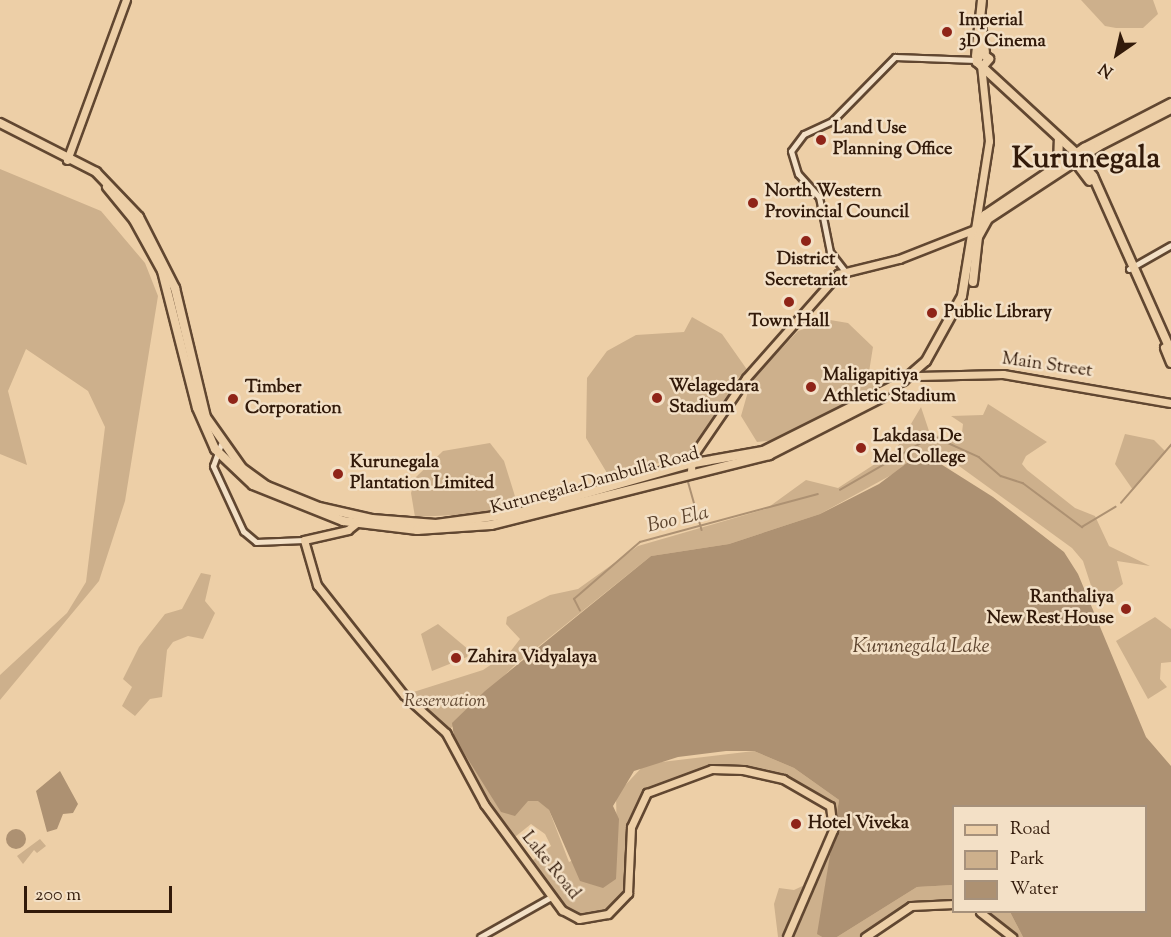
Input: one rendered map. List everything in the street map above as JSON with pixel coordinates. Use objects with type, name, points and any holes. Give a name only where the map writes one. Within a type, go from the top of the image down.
[{"type":"highway","points":[[982,0],[980,20],[982,59],[1059,138],[1091,178],[1171,363]]},
{"type":"highway","points":[[1091,178],[1091,160],[1097,144],[1171,103]]},
{"type":"highway","points":[[1059,138],[1078,146],[1097,144],[1171,110]]},
{"type":"highway","name":"Kurunegala-Dambulla Road","points":[[0,123],[68,158],[123,195],[163,259],[206,417],[218,446],[259,481],[359,521],[436,525],[490,519],[690,467],[747,456],[790,441],[920,368],[967,285],[975,228],[987,213],[1059,170]]},
{"type":"highway","points":[[1059,138],[1059,170],[1075,170],[1091,178]]},
{"type":"highway","name":"Kurunegala-Dambulla Road","points":[[690,467],[783,450],[918,376],[970,292],[982,227],[1097,144]]},
{"type":"highway","points":[[1131,268],[1171,351]]},
{"type":"main road","points":[[68,158],[126,0]]},
{"type":"main road","points":[[690,467],[746,378],[844,270],[899,259],[975,228],[990,141],[982,59]]},
{"type":"main road","name":"Main Street","points":[[918,376],[1003,374],[1171,403]]},
{"type":"main road","points":[[304,540],[359,521]]},
{"type":"main road","name":"Lake Road","points":[[304,540],[322,593],[404,695],[446,733],[484,804],[551,897],[579,919],[608,914],[628,893],[631,827],[647,793],[712,769],[743,770],[783,779],[830,806],[833,830],[787,937]]},
{"type":"main road","points":[[865,937],[911,906],[952,904]]},
{"type":"main road","points":[[981,913],[1012,937]]},
{"type":"street","points":[[844,270],[830,252],[819,197],[798,174],[790,151],[804,134],[832,121],[895,57],[982,59]]},
{"type":"street","points":[[1131,268],[1171,245]]},
{"type":"street","points":[[218,446],[213,466],[243,531],[256,542],[304,540]]},
{"type":"street","points":[[480,937],[551,897]]},
{"type":"green space","points":[[1081,0],[1153,0],[1158,14],[1143,28],[1105,26]]},
{"type":"green space","points":[[0,169],[101,211],[145,263],[158,296],[125,501],[99,581],[0,700],[0,675],[67,613],[86,582],[105,427],[88,391],[26,349],[8,391],[27,465],[0,454]]},
{"type":"green space","name":"Welagedara Stadium","points":[[692,317],[722,334],[748,371],[735,380],[735,391],[691,453],[610,478],[586,438],[587,378],[607,351],[636,335],[684,332]]},
{"type":"green space","name":"Maligapitiya Athletic Stadium","points":[[830,320],[848,323],[873,347],[869,372],[876,394],[778,440],[757,442],[741,416],[751,381],[798,331]]},
{"type":"green space","name":"Reservation","points":[[988,404],[1047,442],[1026,456],[1022,464],[1027,470],[1075,508],[1095,516],[1109,546],[1150,566],[1117,561],[1123,584],[1097,604],[1083,561],[1072,548],[937,450],[820,514],[729,544],[651,556],[514,666],[447,732],[528,801],[538,800],[549,810],[569,862],[617,840],[616,795],[645,764],[754,751],[794,768],[839,800],[818,934],[822,937],[778,937],[774,904],[779,888],[794,890],[811,882],[833,830],[830,806],[783,779],[743,770],[712,769],[648,793],[631,827],[628,893],[608,914],[579,919],[562,910],[529,863],[551,846],[545,834],[531,824],[510,841],[434,719],[404,695],[483,670],[510,652],[520,639],[506,624],[507,617],[550,595],[578,589],[638,546],[766,509],[806,480],[838,488],[895,451],[921,407],[930,434],[961,441],[963,424],[951,416],[983,415]]},
{"type":"green space","points":[[1125,434],[1154,440],[1166,452],[1133,490],[1115,464]]},
{"type":"green space","points":[[490,443],[504,461],[518,506],[495,513],[415,517],[411,493],[416,477],[443,451]]},
{"type":"green space","points":[[201,573],[211,575],[205,601],[215,613],[203,639],[188,636],[173,642],[167,650],[162,697],[150,699],[135,716],[122,706],[132,687],[123,679],[139,647],[165,614],[182,609]]},
{"type":"green space","points":[[1155,617],[1171,629],[1171,662],[1161,663],[1160,679],[1167,687],[1148,699],[1116,641]]},
{"type":"green space","points":[[438,624],[469,650],[467,657],[432,671],[421,634]]},
{"type":"green space","points":[[40,839],[46,846],[37,853],[34,850],[23,864],[17,856]]},
{"type":"green space","points":[[952,885],[952,904],[911,906],[865,937],[837,937],[917,887]]},
{"type":"green space","points":[[981,913],[1011,913],[1023,937],[1012,937]]},
{"type":"water","name":"Kurunegala Lake","points":[[911,460],[936,461],[993,497],[1064,552],[1078,574],[1146,737],[1171,766],[1171,937],[1023,937],[1011,913],[1147,913],[1147,805],[952,805],[952,885],[917,887],[837,937],[822,937],[817,934],[839,800],[794,768],[754,751],[726,751],[678,757],[634,771],[613,806],[619,819],[616,879],[603,888],[580,881],[549,810],[538,801],[528,801],[515,816],[501,812],[454,737],[452,723],[485,691],[651,556],[729,544],[820,514],[879,484]]},
{"type":"water","points":[[60,771],[78,804],[73,813],[63,814],[57,829],[47,832],[36,791]]},
{"type":"water","points":[[12,829],[20,829],[26,835],[26,843],[20,849],[12,849],[6,843],[6,835]]},
{"type":"waterway","name":"Boo Ela","points":[[937,438],[979,457],[1001,476],[1023,483],[1082,527],[1115,507]]},
{"type":"waterway","name":"Boo Ela","points":[[840,490],[928,439]]},
{"type":"waterway","name":"Boo Ela","points":[[1121,503],[1171,445]]},
{"type":"waterway","points":[[687,477],[702,530]]},
{"type":"waterway","name":"Boo Ela","points":[[580,611],[574,599],[640,542],[818,494]]},
{"type":"place","name":"Imperial 3D Cinema","points":[[947,32]]},
{"type":"place","name":"Land Use Planning Office","points":[[821,140]]},
{"type":"place","name":"North Western Provincial Council","points":[[753,203]]},
{"type":"place","name":"District Secretariat","points":[[806,241]]},
{"type":"place","name":"Town Hall","points":[[789,302]]},
{"type":"place","name":"Public Library","points":[[932,313]]},
{"type":"place","name":"Maligapitiya Athletic Stadium","points":[[811,387]]},
{"type":"place","name":"Welagedara Stadium","points":[[657,398]]},
{"type":"place","name":"Timber Corporation","points":[[233,399]]},
{"type":"place","name":"Lakdasa De Mel College","points":[[861,448]]},
{"type":"place","name":"Kurunegala Plantation Limited","points":[[338,474]]},
{"type":"place","name":"Ranthaliya New Rest House","points":[[1126,609]]},
{"type":"place","name":"Zahira Vidyalaya","points":[[456,658]]},
{"type":"place","name":"Hotel Viveka","points":[[796,824]]},
{"type":"district","name":"Kurunegala","points":[[1086,160]]}]
